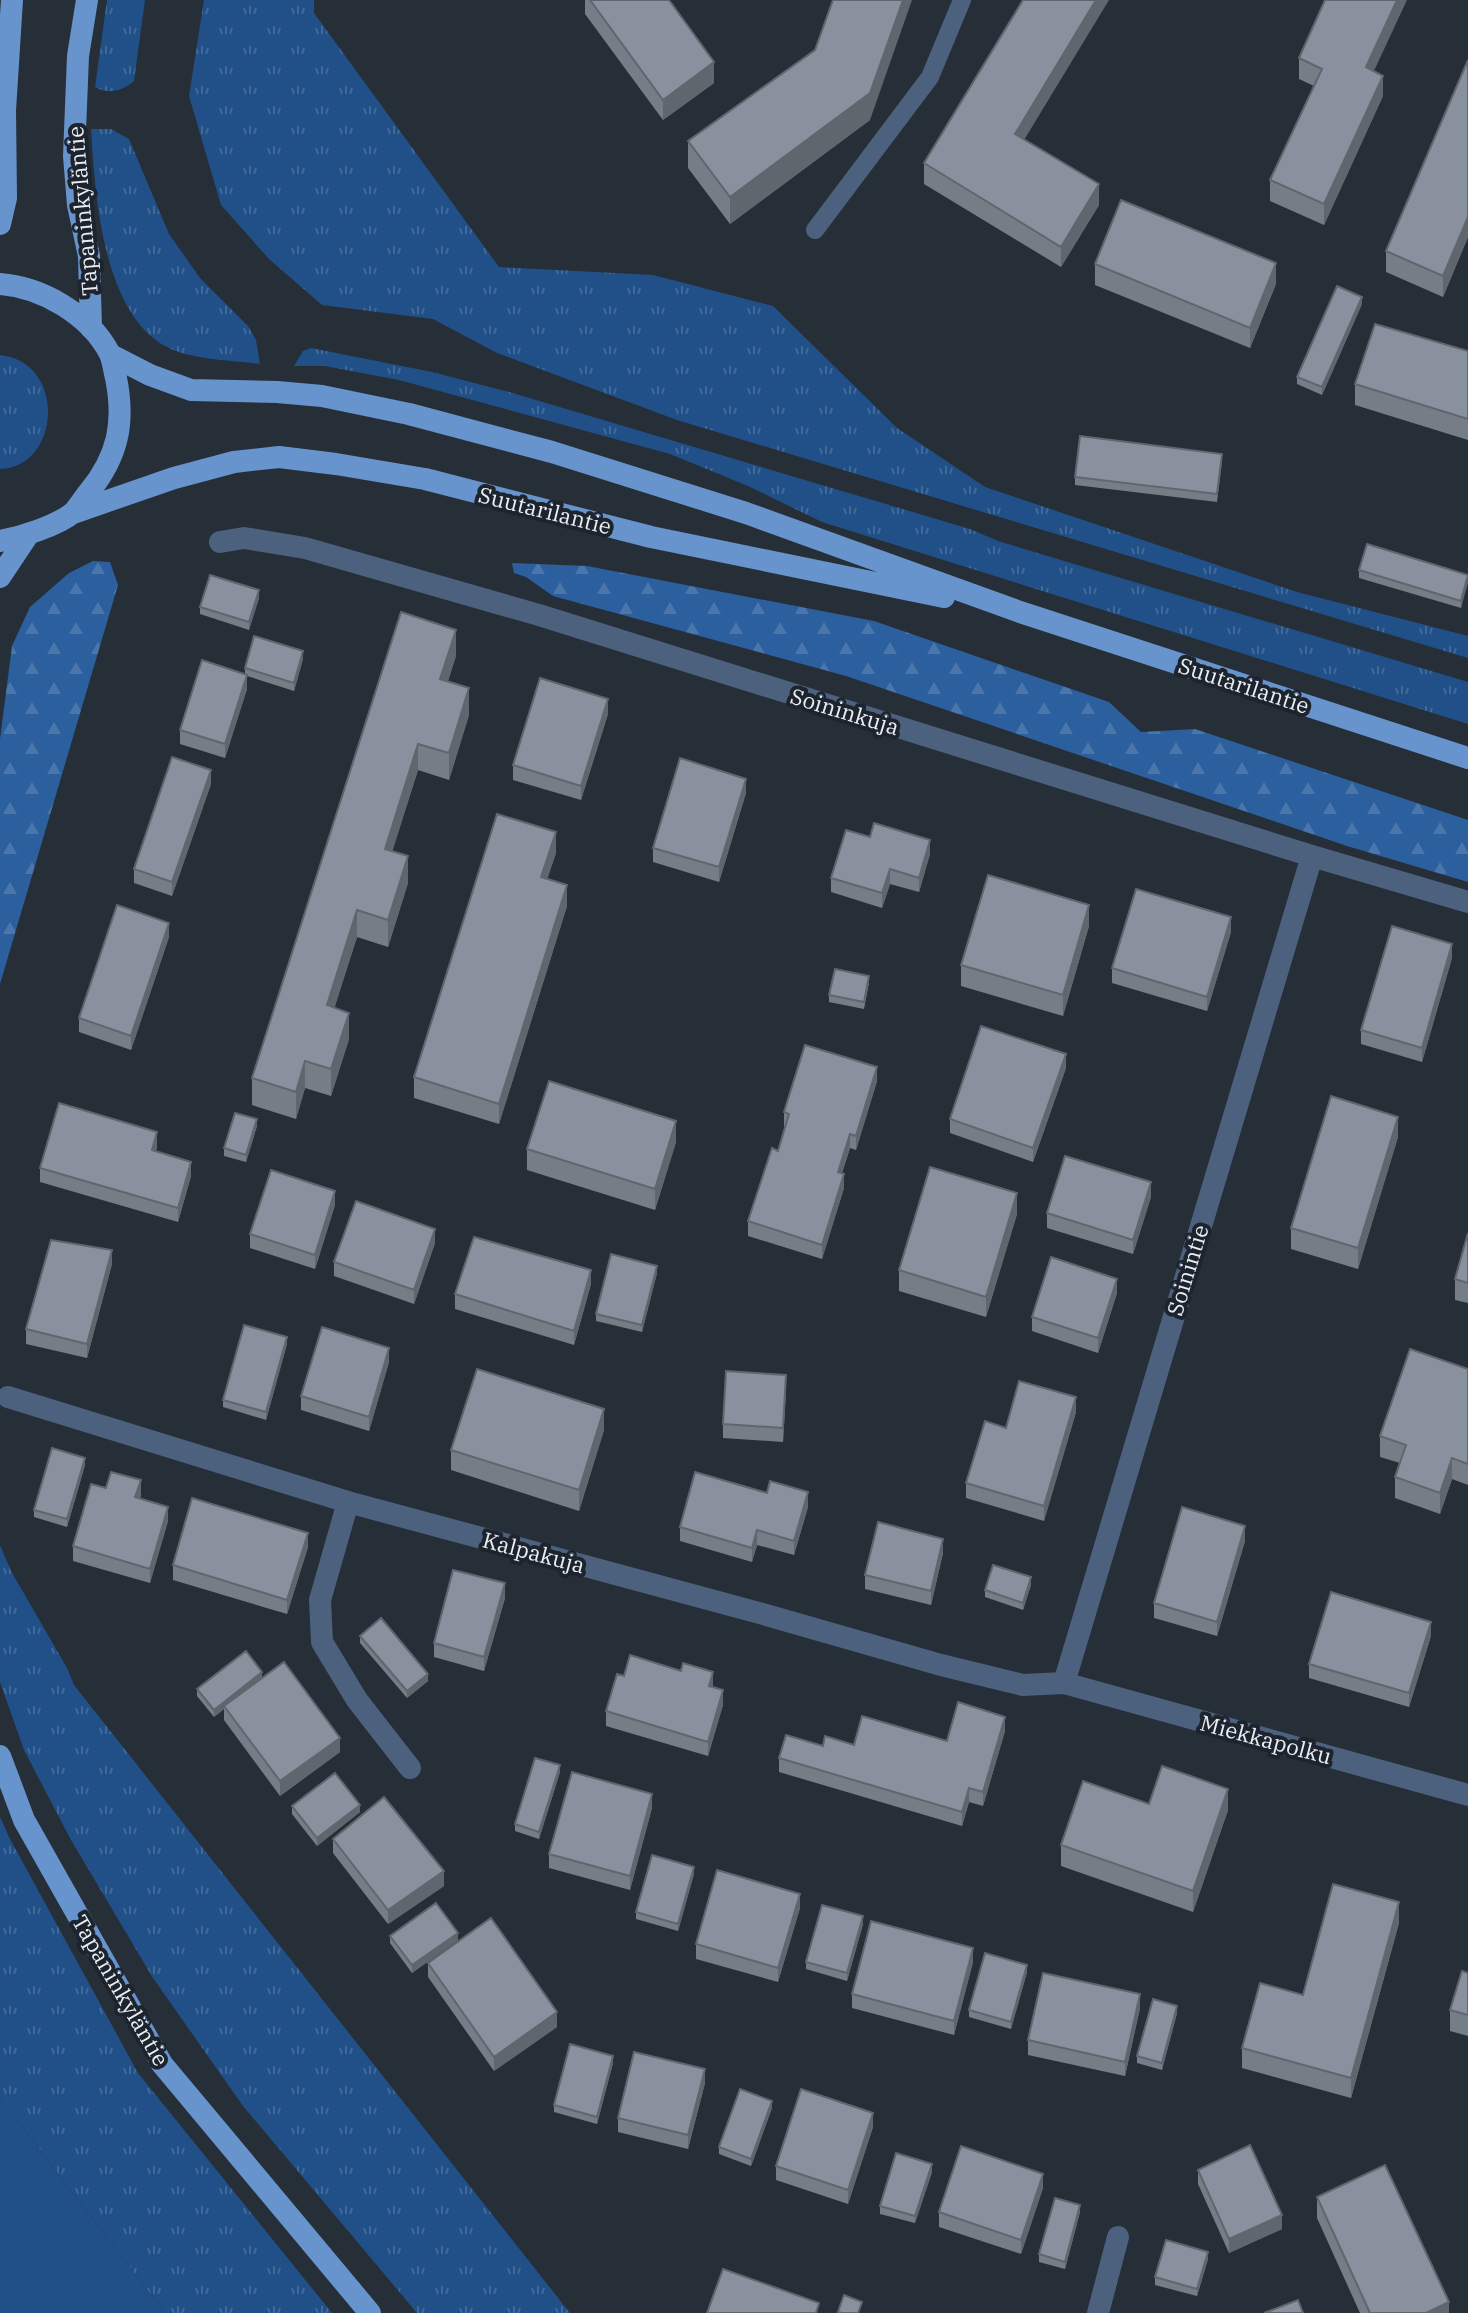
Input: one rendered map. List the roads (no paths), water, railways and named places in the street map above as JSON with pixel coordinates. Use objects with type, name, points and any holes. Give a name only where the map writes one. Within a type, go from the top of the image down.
[{"type":"main road","points":[[0,224],[6,198],[5,110],[12,0]]},
{"type":"main road","name":"Tapaninkyläntie","points":[[87,0],[78,56],[74,156],[78,205],[89,256],[91,328]]},
{"type":"main road","points":[[0,284],[20,285],[48,296],[91,328],[111,355],[120,399],[116,447],[99,480],[73,513]]},
{"type":"main road","name":"Suutarilantie","points":[[111,355],[150,375],[191,390],[322,396],[409,414],[552,452],[746,513],[1020,612],[1468,758]]},
{"type":"main road","name":"Suutarilantie","points":[[0,541],[28,535],[73,513],[174,478],[234,462],[279,457],[425,479],[651,537],[1020,612]]},
{"type":"main road","points":[[0,577],[28,535]]},
{"type":"main road","name":"Tapaninkyläntie","points":[[0,1756],[24,1820],[162,2064],[370,2313]]},
{"type":"street","name":"Soininkuja","points":[[220,542],[244,538],[305,548],[528,611],[1468,902]]},
{"type":"street","name":"Soinintie","points":[[1064,1683],[1312,856]]},
{"type":"street","name":"Kalpakuja","points":[[8,1397],[348,1502],[941,1665],[1023,1685],[1064,1683]]},
{"type":"street","points":[[348,1502],[320,1600],[322,1642],[357,1700],[410,1768]]},
{"type":"street","name":"Miekkapolku","points":[[1064,1683],[1468,1795]]},
{"type":"street","points":[[1098,2313],[1118,2237]]},
{"type":"lane","points":[[815,230],[930,77],[962,0]]}]
